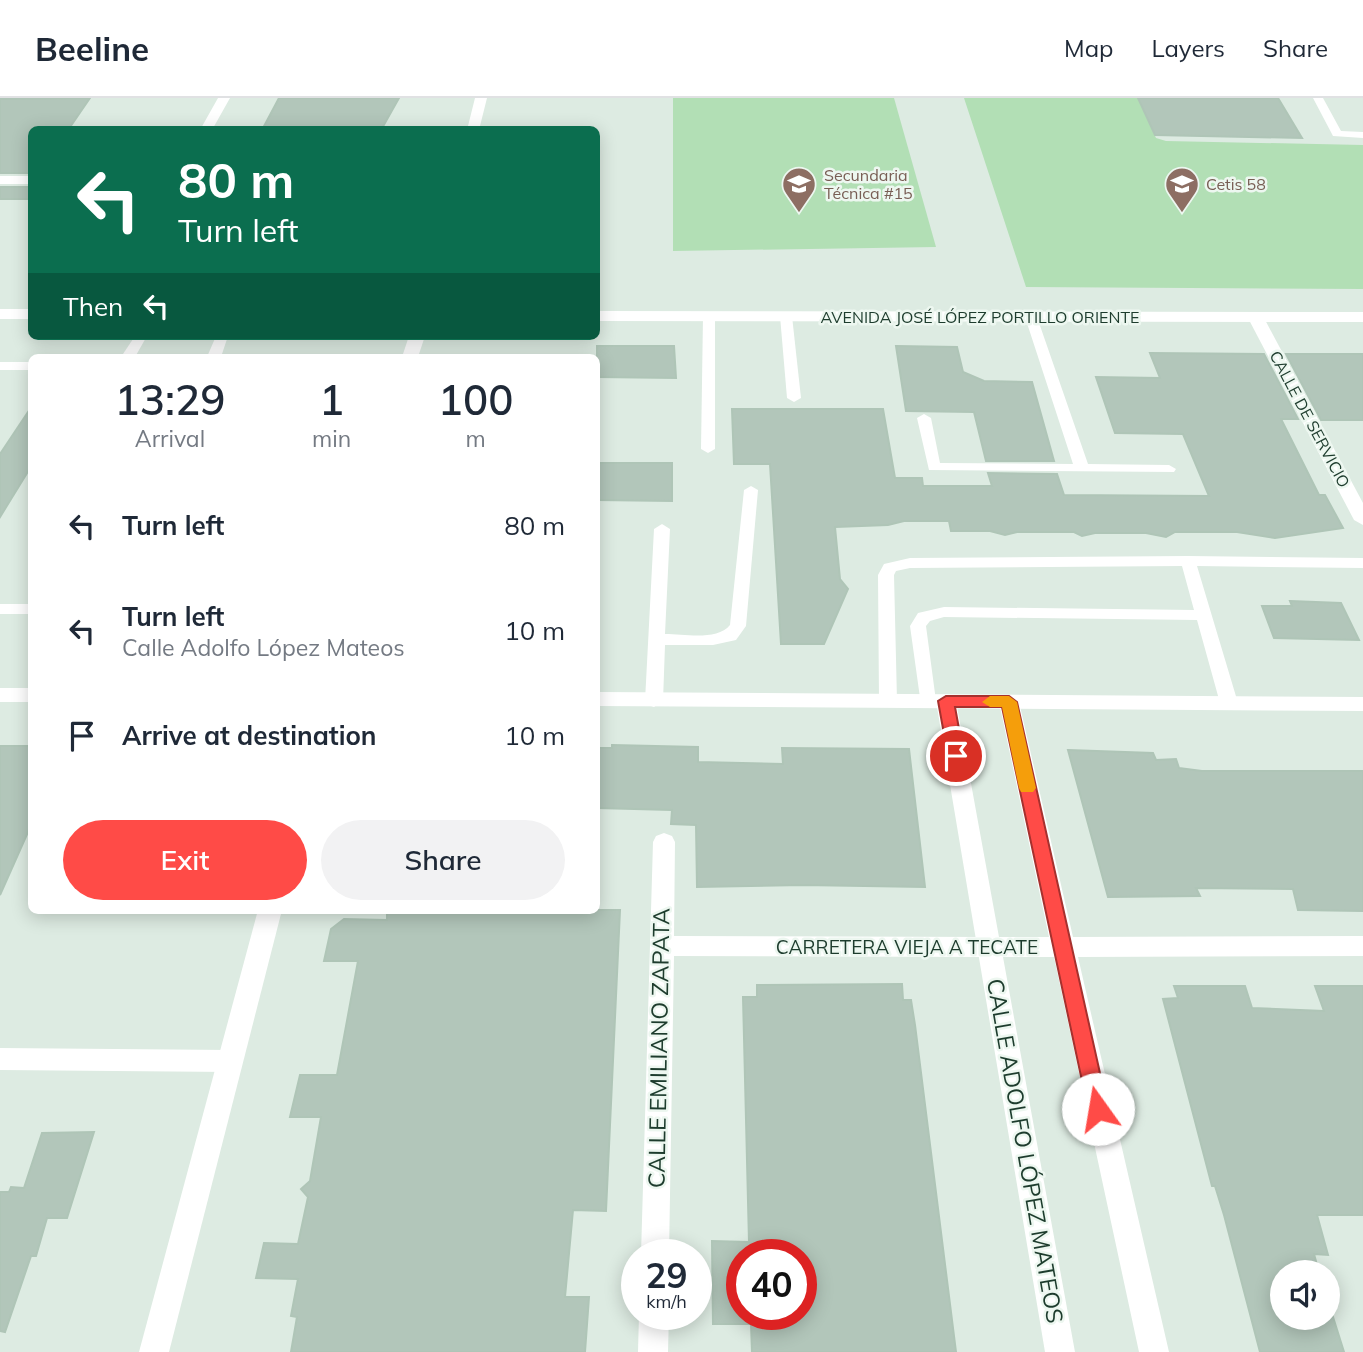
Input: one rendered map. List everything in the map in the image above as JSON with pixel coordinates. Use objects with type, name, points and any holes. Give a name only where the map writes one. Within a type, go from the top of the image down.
[{"type":"street","points":[[208,126],[225,98]]},
{"type":"street","points":[[474,126],[481,98]]},
{"type":"street","points":[[0,180],[28,180]]},
{"type":"street","points":[[0,314],[28,314]]},
{"type":"street","name":"AVENIDA JOSÉ LÓPEZ PORTILLO ORIENTE","points":[[600,316],[1363,317]]},
{"type":"street","name":"CALLE DE SERVICIO","points":[[1256,318],[1363,520]]},
{"type":"street","points":[[0,695],[28,695]]},
{"type":"street","points":[[600,699],[1363,704]]},
{"type":"street","name":"CALLE ADOLFO LÓPEZ MATEOS","points":[[936,701],[989,947],[1060,1352]]},
{"type":"street","points":[[1009,702],[1154,1352]]},
{"type":"street","name":"CALLE EMILIANO ZAPATA","points":[[655,1239],[664,842]]},
{"type":"street","points":[[154,1352],[269,914]]},
{"type":"street","name":"CARRETERA VIEJA A TECATE","points":[[661,946],[1363,946]]},
{"type":"street","points":[[0,1059],[230,1061]]},
{"type":"street","points":[[653,1352],[654,1330]]},
{"type":"lane","points":[[1318,98],[1337,134],[1363,135]]},
{"type":"lane","points":[[708,449],[709,316]]},
{"type":"lane","points":[[786,316],[794,398]]},
{"type":"lane","points":[[1031,317],[1082,468]]},
{"type":"lane","points":[[0,366],[28,366]]},
{"type":"lane","points":[[924,418],[934,467],[1169,469]]},
{"type":"lane","points":[[658,639],[713,640],[730,636],[738,626],[751,490]]},
{"type":"lane","points":[[654,701],[662,529]]},
{"type":"lane","points":[[1188,561],[1229,703]]},
{"type":"lane","points":[[888,701],[886,575],[890,567],[910,563],[1188,561],[1363,564]]},
{"type":"lane","points":[[0,609],[28,609]]},
{"type":"lane","points":[[936,701],[918,626],[924,617],[944,612],[1205,615]]},
{"type":"green space","points":[[673,98],[894,98],[936,247],[673,251]]},
{"type":"green space","name":"Cetis 58","points":[[964,98],[1138,98],[1156,138],[1166,141],[1363,145],[1363,289],[1026,287]]},
{"type":"building","points":[[90,98],[71,126],[28,126],[28,173],[0,173],[0,99]]},
{"type":"building","points":[[279,98],[399,98],[383,126],[264,126]]},
{"type":"building","points":[[1138,98],[1278,98],[1302,138],[1155,135]]},
{"type":"building","points":[[0,187],[28,187],[28,199],[0,199]]},
{"type":"building","points":[[597,346],[674,346],[676,378],[600,377],[600,354],[597,354]]},
{"type":"building","points":[[896,346],[957,347],[963,372],[984,381],[1032,382],[1054,461],[986,461],[974,412],[906,411]]},
{"type":"building","points":[[1150,353],[1264,354],[1298,419],[1281,419],[1319,495],[1325,495],[1343,528],[1275,538],[1237,532],[1175,532],[1166,537],[1146,533],[1095,533],[1082,536],[1074,532],[1017,532],[1005,535],[990,531],[951,531],[949,521],[904,521],[888,525],[835,527],[840,579],[848,589],[824,644],[781,644],[770,464],[734,464],[732,409],[883,409],[895,478],[922,478],[923,486],[992,486],[988,473],[1057,474],[1064,495],[1209,496],[1183,434],[1115,433],[1096,377],[1160,378]]},
{"type":"building","points":[[1286,354],[1363,354],[1363,420],[1321,420]]},
{"type":"building","points":[[28,412],[28,472],[0,517],[0,454]]},
{"type":"building","points":[[600,463],[672,463],[672,501],[600,500]]},
{"type":"building","points":[[1290,601],[1341,603],[1359,640],[1274,638],[1262,606],[1292,606]]},
{"type":"building","points":[[612,745],[698,747],[698,762],[783,764],[782,748],[909,749],[925,887],[697,887],[696,825],[671,824],[672,810],[600,808],[600,748],[612,748]]},
{"type":"building","points":[[0,746],[28,746],[28,832],[0,895]]},
{"type":"building","points":[[1068,750],[1153,753],[1156,760],[1176,759],[1179,768],[1202,771],[1363,771],[1363,911],[1298,910],[1293,889],[1196,888],[1200,896],[1108,897]]},
{"type":"building","points":[[600,910],[620,910],[606,1211],[573,1210],[565,1297],[589,1297],[585,1352],[291,1352],[297,1317],[291,1316],[298,1279],[256,1278],[264,1243],[298,1244],[308,1197],[301,1189],[310,1181],[321,1117],[290,1117],[300,1075],[337,1075],[358,961],[324,961],[331,929],[344,919],[387,920],[387,914],[600,914]]},
{"type":"building","points":[[902,984],[903,1000],[911,1000],[956,1352],[752,1352],[751,1330],[817,1330],[817,1239],[749,1239],[743,997],[757,997],[757,985]]},
{"type":"building","points":[[1174,986],[1245,986],[1252,1008],[1324,1011],[1315,986],[1363,986],[1363,1215],[1317,1215],[1328,1255],[1314,1254],[1316,1260],[1270,1260],[1270,1330],[1337,1330],[1344,1352],[1260,1352],[1224,1215],[1215,1186],[1212,1186],[1163,999],[1178,998]]},
{"type":"building","points":[[94,1132],[67,1218],[47,1218],[36,1256],[31,1256],[5,1332],[0,1331],[0,1192],[9,1192],[11,1187],[24,1188],[42,1133]]},
{"type":"building","points":[[712,1241],[726,1241],[726,1324],[713,1324]]},
{"type":"slow traffic","points":[[990,702],[1009,702],[1027,788]]},
{"type":"place","name":"Secundaria Técnica #15","points":[[799,214]]},
{"type":"place","name":"Cetis 58","points":[[1182,214]]},
{"type":"route","points":[[956,756],[946,701],[1009,702],[1098,1109]]}]
